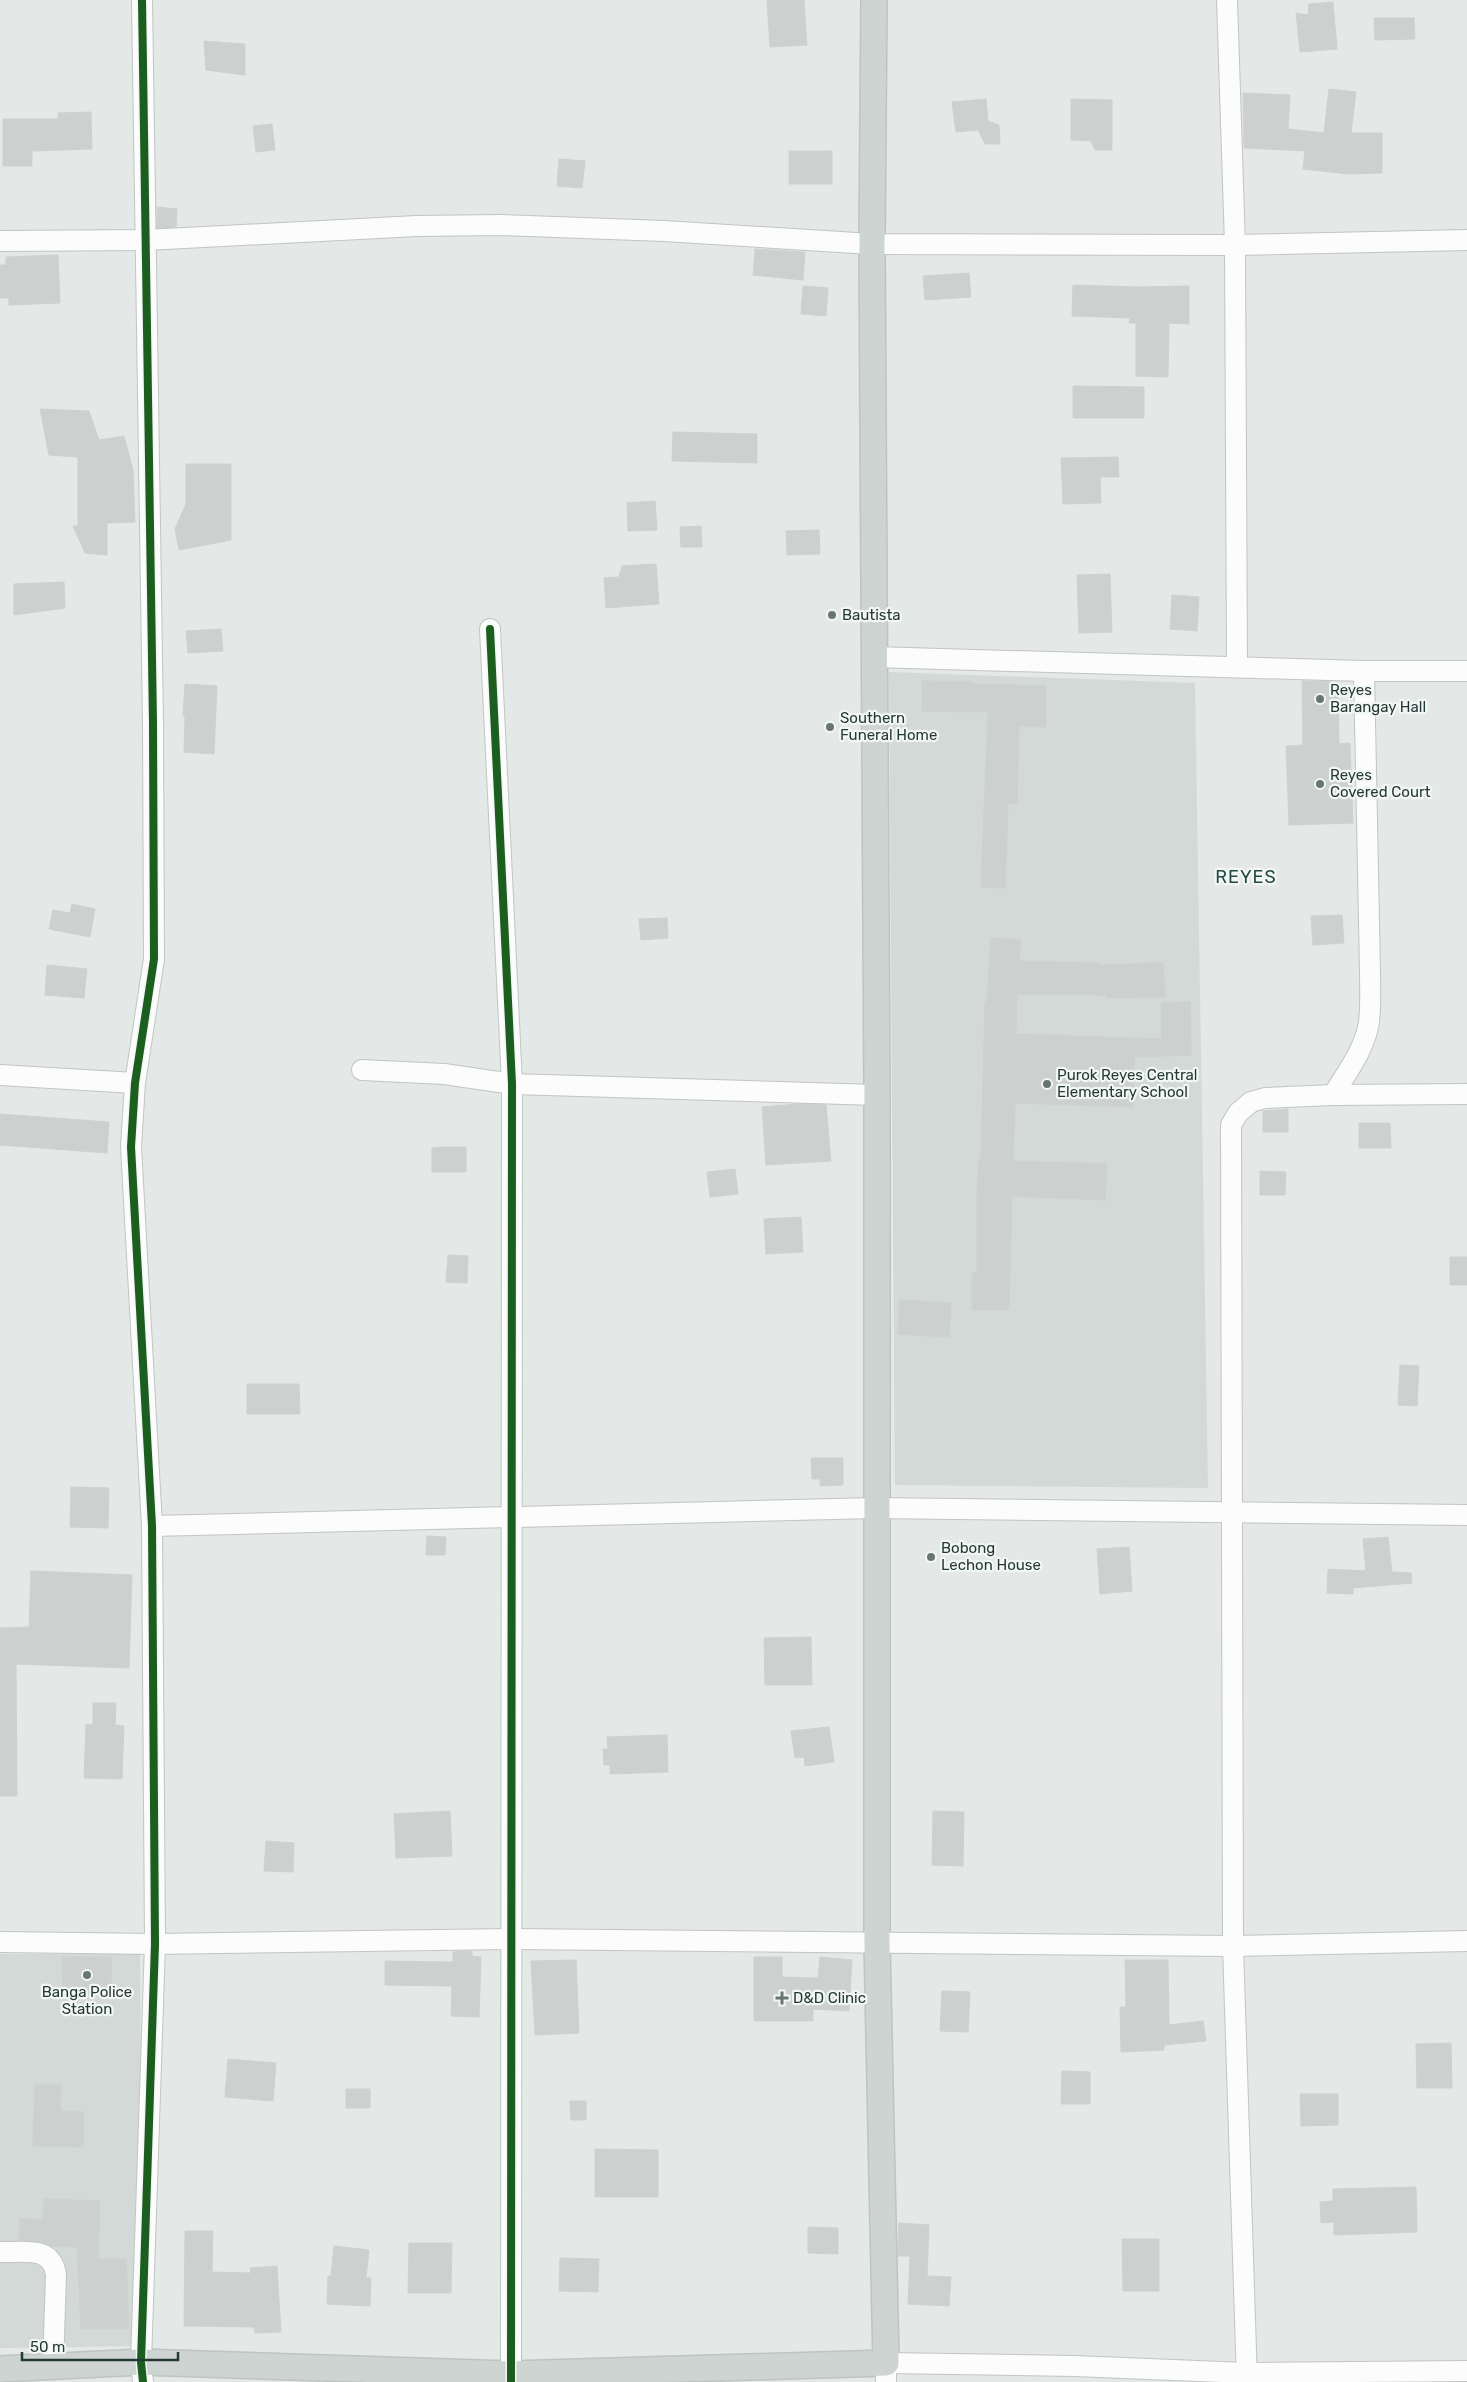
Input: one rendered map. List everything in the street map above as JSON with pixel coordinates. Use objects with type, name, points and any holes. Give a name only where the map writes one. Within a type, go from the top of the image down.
[{"type":"main road","points":[[0,2369],[53,2368],[142,2372],[511,2378],[886,2373],[877,1943],[877,1095],[872,244],[874,0]]},
{"type":"street","points":[[142,0],[154,734],[154,959],[135,1083],[131,1147],[152,1526],[155,1944],[142,2372]]},
{"type":"street","points":[[1227,0],[1235,245],[1238,667]]},
{"type":"street","points":[[0,241],[146,240],[407,226],[500,225],[664,231],[872,244],[1235,245],[1467,240]]},
{"type":"street","points":[[490,629],[512,1084],[511,2378]]},
{"type":"street","points":[[873,657],[1364,671],[1467,671]]},
{"type":"street","points":[[1333,1095],[1356,1059],[1365,1039],[1369,1022],[1370,971],[1364,671]]},
{"type":"street","points":[[362,1070],[444,1074],[512,1084],[877,1095]]},
{"type":"street","points":[[0,1076],[135,1083]]},
{"type":"street","points":[[1247,2377],[1233,1946],[1231,1125],[1238,1112],[1251,1102],[1265,1098],[1333,1095],[1467,1094]]},
{"type":"street","points":[[152,1526],[876,1508],[1467,1516]]},
{"type":"street","points":[[0,1942],[155,1944],[512,1939],[1233,1946],[1467,1941]]},
{"type":"street","points":[[0,2252],[44,2254],[52,2260],[56,2274],[53,2368]]},
{"type":"street","points":[[886,2373],[1247,2377],[1467,2371]]},
{"type":"shaded area","name":"Purok Reyes Central Elementary School","points":[[889,672],[1195,683],[1208,1488],[895,1485]]},
{"type":"shaded area","points":[[0,1954],[140,1954],[142,2346],[0,2348]]},
{"type":"building","points":[[767,0],[804,0],[807,45],[770,47]]},
{"type":"building","points":[[1333,2],[1337,49],[1300,52],[1296,13],[1308,15],[1309,4]]},
{"type":"building","points":[[1374,18],[1414,18],[1415,39],[1375,40]]},
{"type":"building","points":[[204,41],[245,44],[245,75],[206,70]]},
{"type":"building","points":[[1329,89],[1356,92],[1351,133],[1382,133],[1382,173],[1349,174],[1303,169],[1305,151],[1244,148],[1243,93],[1290,95],[1288,129],[1324,133]]},
{"type":"building","points":[[986,99],[988,121],[999,125],[1000,144],[985,144],[978,130],[956,132],[952,102]]},
{"type":"building","points":[[1071,99],[1112,100],[1112,150],[1095,150],[1091,141],[1071,140]]},
{"type":"building","points":[[91,112],[92,149],[32,151],[32,166],[3,166],[3,119],[58,119],[58,113]]},
{"type":"building","points":[[272,124],[275,150],[256,152],[253,126]]},
{"type":"building","points":[[789,151],[832,151],[832,184],[789,184]]},
{"type":"building","points":[[559,159],[585,161],[582,188],[557,186]]},
{"type":"building","points":[[157,207],[177,209],[176,227],[157,228]]},
{"type":"building","points":[[755,249],[805,252],[803,280],[753,275]]},
{"type":"building","points":[[58,255],[60,303],[9,305],[9,298],[0,298],[0,265],[6,265],[6,257]]},
{"type":"building","points":[[969,273],[971,297],[925,300],[923,276]]},
{"type":"building","points":[[1073,285],[1189,286],[1189,324],[1169,323],[1168,377],[1136,376],[1136,323],[1129,323],[1130,318],[1072,316]]},
{"type":"building","points":[[803,286],[828,288],[826,316],[801,314]]},
{"type":"building","points":[[1073,386],[1144,387],[1144,418],[1073,418]]},
{"type":"building","points":[[40,409],[89,411],[99,440],[124,436],[133,470],[135,522],[107,523],[107,555],[85,553],[73,526],[78,526],[78,457],[49,455]]},
{"type":"building","points":[[673,432],[757,434],[757,463],[672,461]]},
{"type":"building","points":[[1118,457],[1119,477],[1100,477],[1101,503],[1063,504],[1061,458]]},
{"type":"building","points":[[186,464],[231,464],[231,540],[179,550],[175,529],[186,504]]},
{"type":"building","points":[[655,501],[657,530],[628,531],[627,503]]},
{"type":"building","points":[[701,526],[702,547],[681,547],[680,527]]},
{"type":"building","points":[[819,530],[820,554],[787,555],[786,531]]},
{"type":"building","points":[[656,564],[659,604],[606,608],[604,578],[619,577],[622,566]]},
{"type":"building","points":[[1110,574],[1112,632],[1079,633],[1077,575]]},
{"type":"building","points":[[64,582],[65,608],[14,615],[14,584]]},
{"type":"building","points":[[1172,595],[1199,597],[1197,631],[1170,629]]},
{"type":"building","points":[[221,629],[223,651],[188,653],[186,631]]},
{"type":"building","points":[[922,681],[1046,686],[1046,727],[1019,726],[1017,804],[1008,804],[1005,888],[981,887],[988,712],[922,711]]},
{"type":"building","name":"Reyes Covered Court","points":[[1302,681],[1338,682],[1339,744],[1350,743],[1353,823],[1289,825],[1286,746],[1303,745]]},
{"type":"building","points":[[185,684],[217,686],[214,754],[184,752],[185,716],[183,716]]},
{"type":"building","points":[[72,904],[95,909],[90,937],[49,929],[53,910],[70,913]]},
{"type":"building","points":[[1342,915],[1344,943],[1313,945],[1311,916]]},
{"type":"building","points":[[667,918],[668,938],[641,940],[639,919]]},
{"type":"building","points":[[991,938],[1021,940],[1019,961],[1098,963],[1098,965],[1163,963],[1165,997],[1107,998],[1107,995],[1017,994],[1016,1034],[1162,1039],[1161,1003],[1190,1002],[1191,1055],[1134,1057],[1133,1107],[1015,1103],[1013,1161],[1107,1164],[1105,1200],[1012,1196],[1009,1310],[972,1310],[972,1273],[977,1273],[977,1194],[979,1159],[981,1159],[985,1002],[987,1002]]},
{"type":"building","points":[[47,965],[87,969],[84,998],[45,995]]},
{"type":"building","points":[[798,1104],[826,1105],[831,1161],[766,1165],[762,1107]]},
{"type":"building","points":[[1288,1109],[1288,1132],[1263,1132],[1263,1111]]},
{"type":"building","points":[[0,1114],[109,1122],[107,1153],[0,1145]]},
{"type":"building","points":[[1359,1123],[1390,1123],[1391,1148],[1359,1148]]},
{"type":"building","points":[[466,1147],[466,1172],[432,1172],[432,1148]]},
{"type":"building","points":[[735,1169],[738,1194],[710,1197],[707,1172]]},
{"type":"building","points":[[1260,1171],[1286,1172],[1285,1195],[1260,1195]]},
{"type":"building","points":[[801,1217],[803,1252],[766,1254],[764,1219]]},
{"type":"building","points":[[448,1255],[468,1256],[467,1283],[446,1282]]},
{"type":"building","points":[[1450,1257],[1467,1257],[1467,1285],[1450,1285]]},
{"type":"building","points":[[900,1300],[951,1303],[949,1337],[898,1334]]},
{"type":"building","points":[[1400,1365],[1419,1366],[1417,1406],[1398,1405]]},
{"type":"building","points":[[247,1384],[299,1384],[300,1414],[247,1414]]},
{"type":"building","points":[[811,1458],[843,1458],[843,1485],[820,1486],[820,1479],[812,1479]]},
{"type":"building","points":[[71,1487],[109,1488],[108,1528],[70,1527]]},
{"type":"building","points":[[427,1536],[446,1537],[445,1555],[426,1555]]},
{"type":"building","points":[[1388,1537],[1392,1572],[1411,1573],[1412,1583],[1353,1588],[1353,1594],[1327,1593],[1328,1569],[1366,1571],[1363,1539]]},
{"type":"building","points":[[1129,1547],[1132,1591],[1100,1594],[1097,1549]]},
{"type":"building","points":[[31,1571],[132,1575],[129,1668],[16,1664],[17,1796],[0,1796],[0,1628],[29,1627]]},
{"type":"building","points":[[811,1637],[812,1685],[765,1685],[764,1638]]},
{"type":"building","points":[[93,1703],[116,1703],[115,1725],[124,1726],[122,1779],[84,1778],[86,1724],[93,1725]]},
{"type":"building","points":[[829,1727],[834,1762],[805,1766],[804,1757],[795,1758],[791,1731]]},
{"type":"building","points":[[667,1735],[668,1772],[610,1774],[610,1765],[604,1765],[603,1749],[608,1749],[607,1737]]},
{"type":"building","points":[[450,1811],[452,1856],[396,1858],[394,1814]]},
{"type":"building","points":[[933,1811],[964,1812],[963,1866],[932,1865]]},
{"type":"building","points":[[266,1841],[294,1843],[293,1872],[264,1871]]},
{"type":"building","points":[[472,1951],[472,1956],[481,1957],[479,2017],[451,2016],[452,1986],[385,1985],[385,1961],[453,1962],[453,1952]]},
{"type":"building","name":"Banga Police Station","points":[[62,1957],[111,1957],[112,1993],[63,1994]]},
{"type":"building","points":[[754,1957],[782,1957],[782,1977],[818,1978],[820,1957],[852,1960],[849,2011],[813,2009],[813,2021],[754,2021]]},
{"type":"building","points":[[576,1960],[579,2033],[535,2035],[531,1961]]},
{"type":"building","points":[[1125,1960],[1168,1960],[1169,2025],[1203,2021],[1206,2041],[1164,2045],[1164,2050],[1121,2052],[1120,2007],[1126,2007]]},
{"type":"building","points":[[942,1991],[970,1992],[968,2032],[940,2031]]},
{"type":"building","points":[[1451,2043],[1452,2088],[1417,2088],[1416,2044]]},
{"type":"building","points":[[228,2059],[276,2063],[273,2101],[225,2097]]},
{"type":"building","points":[[1062,2071],[1090,2072],[1090,2104],[1061,2104]]},
{"type":"building","points":[[35,2085],[61,2085],[60,2111],[84,2112],[83,2147],[33,2146]]},
{"type":"building","points":[[346,2089],[370,2089],[370,2108],[346,2108]]},
{"type":"building","points":[[1300,2094],[1338,2094],[1338,2125],[1301,2126]]},
{"type":"building","points":[[570,2101],[586,2101],[586,2120],[571,2120]]},
{"type":"building","points":[[595,2149],[658,2150],[658,2197],[595,2197]]},
{"type":"building","points":[[1416,2187],[1417,2232],[1334,2235],[1334,2222],[1321,2223],[1320,2202],[1333,2201],[1333,2189]]},
{"type":"building","points":[[44,2199],[100,2201],[98,2259],[126,2259],[129,2328],[81,2329],[77,2247],[51,2246],[38,2241],[19,2240],[20,2219],[43,2220]]},
{"type":"building","points":[[899,2223],[929,2225],[927,2276],[951,2277],[949,2306],[908,2304],[910,2256],[898,2256]]},
{"type":"building","points":[[808,2227],[838,2228],[838,2254],[808,2253]]},
{"type":"building","points":[[185,2231],[213,2231],[212,2272],[251,2273],[250,2268],[277,2266],[281,2332],[255,2333],[254,2327],[184,2326]]},
{"type":"building","points":[[1122,2239],[1159,2239],[1159,2291],[1123,2291]]},
{"type":"building","points":[[409,2243],[452,2243],[451,2293],[408,2293]]},
{"type":"building","points":[[334,2246],[369,2250],[366,2278],[371,2278],[370,2306],[327,2304],[328,2276],[331,2276]]},
{"type":"building","points":[[560,2258],[599,2259],[598,2292],[559,2291]]},
{"type":"cycle path","points":[[142,0],[153,724],[154,959],[135,1083],[131,1147],[152,1526],[155,1944],[141,2362],[143,2382]]},
{"type":"cycle path","points":[[490,629],[512,1084],[511,2382]]},
{"type":"place","name":"Bautista","points":[[832,615]]},
{"type":"place","name":"Reyes Barangay Hall","points":[[1320,699]]},
{"type":"place","name":"Southern Funeral Home","points":[[830,727]]},
{"type":"place","name":"Reyes Covered Court","points":[[1320,784]]},
{"type":"place","name":"Purok Reyes Central Elementary School","points":[[1047,1084]]},
{"type":"place","name":"Bobong Lechon House","points":[[931,1557]]},
{"type":"place","name":"Banga Police Station","points":[[87,1975]]},
{"type":"place","name":"D&D Clinic","points":[[782,1998]]},
{"type":"district","name":"REYES","points":[[1246,877]]}]
